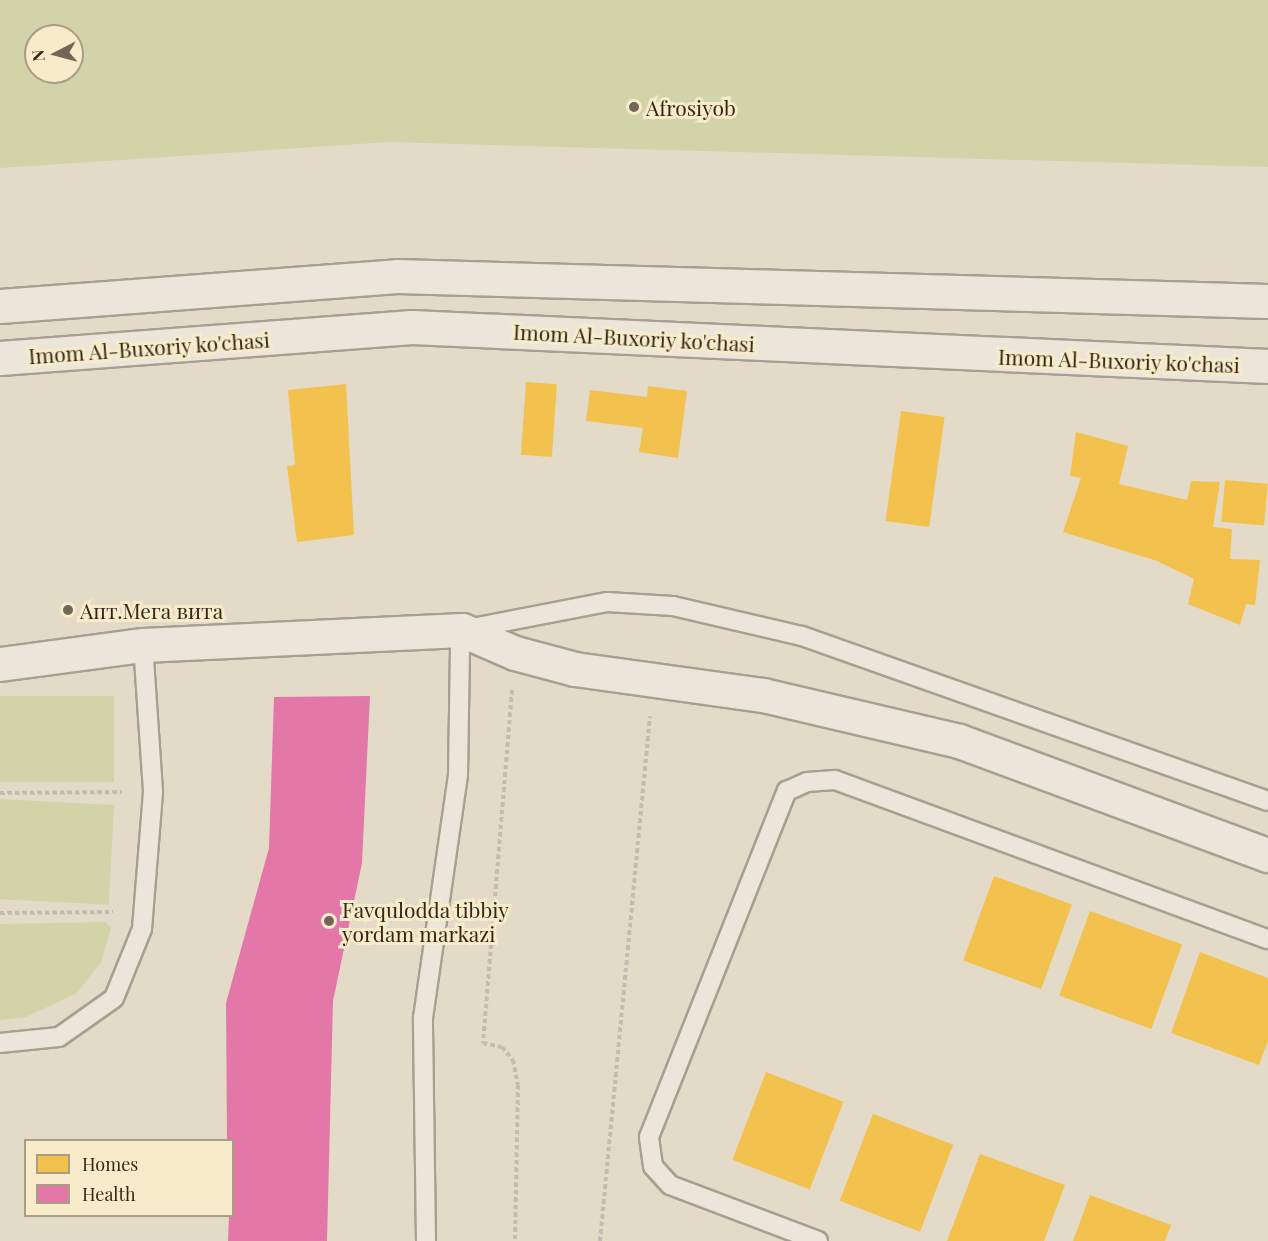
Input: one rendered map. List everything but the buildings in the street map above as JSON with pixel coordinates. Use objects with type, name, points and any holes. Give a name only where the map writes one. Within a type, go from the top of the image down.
[{"type":"main road","points":[[0,306],[397,276],[1268,301]]},
{"type":"main road","name":"Imom Al-Buxoriy ko'chasi","points":[[0,358],[412,327],[1268,366]]},
{"type":"main road","points":[[0,664],[143,645],[461,639],[575,669],[763,695],[959,741],[1268,855]]},
{"type":"lane","points":[[426,1241],[423,1018],[458,775],[461,639],[607,602],[673,606],[802,636],[1268,801]]},
{"type":"lane","points":[[0,1043],[59,1037],[114,998],[142,929],[153,791],[143,645]]},
{"type":"lane","points":[[818,1241],[670,1185],[653,1166],[649,1137],[787,791],[807,782],[836,780],[1268,939]]},
{"type":"path","points":[[515,653],[483,1043],[502,1047],[513,1060],[519,1085],[515,1241]]},
{"type":"path","points":[[600,1241],[654,680]]},
{"type":"path","points":[[0,793],[153,791]]},
{"type":"path","points":[[0,913],[144,911]]},
{"type":"green space","name":"Afrosiyob","points":[[0,0],[1268,0],[1268,167],[389,142],[0,168]]},
{"type":"green space","points":[[0,696],[114,696],[114,782],[0,782]]},
{"type":"green space","points":[[0,799],[114,805],[109,905],[0,899]]},
{"type":"green space","points":[[106,922],[111,928],[101,962],[77,993],[26,1017],[0,1020],[0,924]]},
{"type":"place","name":"Afrosiyob","points":[[634,107]]},
{"type":"place","name":"Апт.Мега вита","points":[[68,610]]},
{"type":"place","name":"Favqulodda tibbiy yordam markazi","points":[[329,921]]}]
